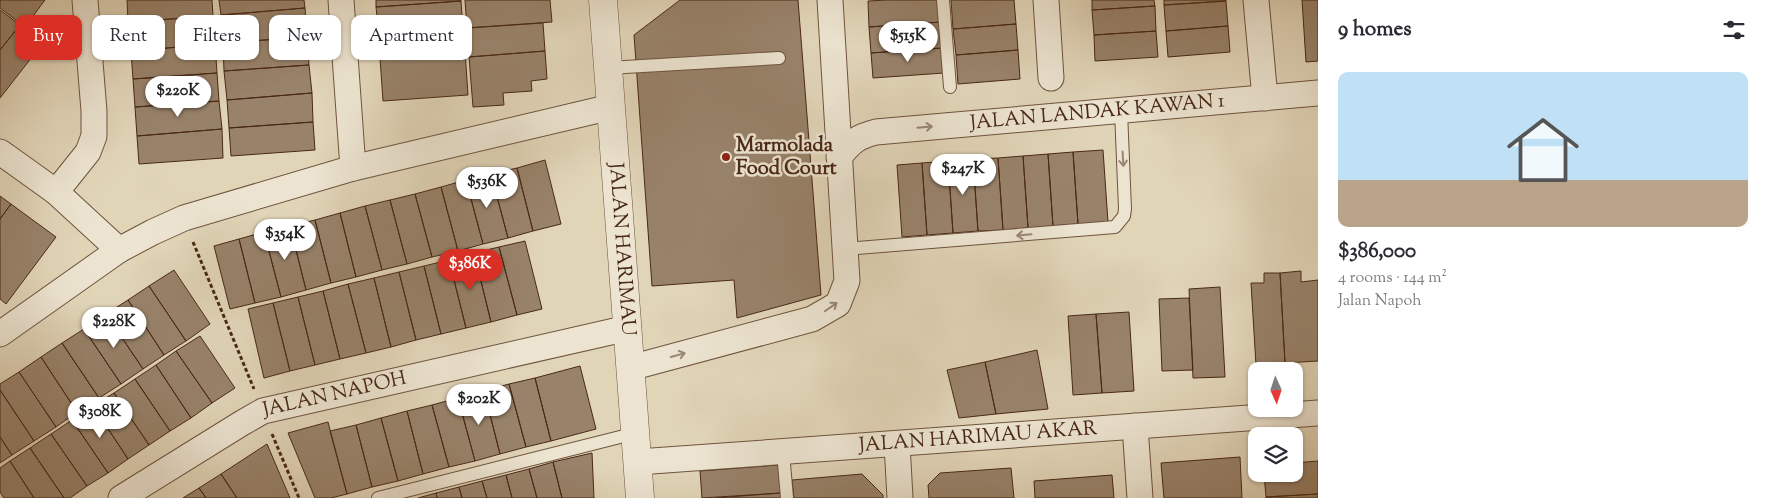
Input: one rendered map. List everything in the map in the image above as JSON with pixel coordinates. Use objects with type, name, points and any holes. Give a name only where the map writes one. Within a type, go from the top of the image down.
[{"type":"street","points":[[56,192],[88,152],[94,136],[94,111],[85,0]]},
{"type":"street","points":[[341,0],[353,168]]},
{"type":"street","name":"JALAN HARIMAU","points":[[603,0],[640,498]]},
{"type":"street","points":[[630,368],[812,319],[838,304],[847,281],[830,0]]},
{"type":"street","points":[[1046,0],[1051,78]]},
{"type":"street","points":[[1256,0],[1264,98]]},
{"type":"street","name":"JALAN LANDAK KAWAN 1","points":[[839,157],[859,136],[876,132],[1318,94]]},
{"type":"street","points":[[836,104],[848,116],[876,132]]},
{"type":"street","points":[[0,334],[119,250],[184,218],[353,168],[611,107]]},
{"type":"street","points":[[0,152],[56,192],[119,250]]},
{"type":"street","name":"JALAN NAPOH","points":[[122,498],[263,411],[278,406],[628,328]]},
{"type":"street","name":"JALAN HARIMAU AKAR","points":[[638,462],[1318,413]]},
{"type":"street","points":[[1135,426],[1140,498]]},
{"type":"street","points":[[897,444],[900,498]]},
{"type":"lane","points":[[943,0],[950,87]]},
{"type":"lane","points":[[608,68],[779,58]]},
{"type":"lane","points":[[845,249],[1115,227],[1124,216],[1125,209],[1121,111]]},
{"type":"lane","points":[[378,498],[636,433]]},
{"type":"lane","points":[[783,452],[786,498]]},
{"type":"path","points":[[204,267],[252,386]]},
{"type":"path","points":[[263,411],[299,498]]},
{"type":"building","points":[[0,0],[45,0],[34,15],[15,15],[15,19],[0,8]]},
{"type":"building","points":[[127,0],[212,0],[213,15],[175,15],[175,19],[165,19],[165,15],[128,15]]},
{"type":"building","points":[[219,0],[304,0],[305,8],[221,15]]},
{"type":"building","points":[[376,0],[461,0],[461,1],[376,7]]},
{"type":"building","points":[[465,0],[550,0],[552,22],[472,28],[472,15],[466,15]]},
{"type":"building","name":"Marmolada Food Court","points":[[680,0],[798,0],[821,295],[737,318],[734,280],[652,286],[634,35]]},
{"type":"building","points":[[939,0],[941,22],[869,27],[868,1]]},
{"type":"building","points":[[951,0],[1014,0],[1016,24],[953,29]]},
{"type":"building","points":[[1092,0],[1154,0],[1155,6],[1092,10]]},
{"type":"building","points":[[1164,0],[1226,0],[1226,1],[1164,5]]},
{"type":"building","points":[[1302,0],[1318,0],[1318,61],[1306,62]]},
{"type":"building","points":[[461,1],[462,15],[377,15],[376,7]]},
{"type":"building","points":[[1226,1],[1228,26],[1166,31],[1164,5]]},
{"type":"building","points":[[1155,6],[1156,31],[1094,35],[1092,10]]},
{"type":"building","points":[[305,8],[305,15],[269,15],[269,40],[259,40],[259,15],[221,15]]},
{"type":"building","points":[[0,10],[15,21],[15,31],[0,50]]},
{"type":"building","points":[[165,19],[175,19],[175,47],[165,48]]},
{"type":"building","points":[[941,22],[942,48],[871,53],[869,27]]},
{"type":"building","points":[[543,23],[545,51],[472,57],[472,28]]},
{"type":"building","points":[[1016,24],[1018,50],[956,55],[953,29]]},
{"type":"building","points":[[1228,26],[1230,52],[1168,57],[1166,31]]},
{"type":"building","points":[[15,31],[15,60],[30,60],[0,98],[0,50]]},
{"type":"building","points":[[1156,31],[1158,57],[1095,61],[1094,35]]},
{"type":"building","points":[[259,40],[269,40],[269,60],[309,60],[309,65],[224,71],[224,60],[259,60]]},
{"type":"building","points":[[175,47],[175,60],[216,60],[217,73],[133,79],[132,60],[165,60],[165,48]]},
{"type":"building","points":[[942,48],[944,73],[873,78],[871,53]]},
{"type":"building","points":[[1018,50],[1020,79],[958,84],[956,55]]},
{"type":"building","points":[[545,51],[547,79],[531,81],[532,91],[503,93],[504,105],[473,107],[469,60],[472,60],[472,57]]},
{"type":"building","points":[[380,60],[466,60],[468,95],[383,101]]},
{"type":"building","points":[[309,65],[312,93],[227,100],[224,71]]},
{"type":"building","points":[[217,73],[219,101],[135,107],[133,79]]},
{"type":"building","points":[[312,93],[313,122],[229,128],[227,100]]},
{"type":"building","points":[[219,101],[222,129],[137,136],[135,107]]},
{"type":"building","points":[[313,122],[315,150],[231,156],[229,128]]},
{"type":"building","points":[[222,129],[223,158],[139,164],[137,136]]},
{"type":"building","points":[[1103,150],[1108,222],[1078,224],[1073,152]]},
{"type":"building","points":[[1073,152],[1078,224],[1053,226],[1048,154]]},
{"type":"building","points":[[1048,154],[1053,226],[1028,228],[1023,156]]},
{"type":"building","points":[[1023,156],[1028,228],[1003,230],[998,158]]},
{"type":"building","points":[[998,158],[1003,230],[978,231],[973,159]]},
{"type":"building","points":[[973,159],[978,231],[953,233],[948,161]]},
{"type":"building","points":[[545,160],[561,224],[533,231],[517,168]]},
{"type":"building","points":[[948,161],[953,233],[927,235],[922,163]]},
{"type":"building","points":[[922,163],[927,235],[902,237],[897,165]]},
{"type":"building","points":[[517,168],[533,231],[508,238],[491,174]]},
{"type":"building","points":[[491,174],[508,238],[483,244],[466,180]]},
{"type":"building","points":[[466,180],[483,244],[458,251],[441,187]]},
{"type":"building","points":[[441,187],[458,251],[432,257],[415,194]]},
{"type":"building","points":[[415,194],[432,257],[407,264],[390,200]]},
{"type":"building","points":[[0,196],[11,204],[0,219]]},
{"type":"building","points":[[390,200],[407,264],[382,270],[365,206]]},
{"type":"building","points":[[11,204],[56,237],[6,304],[0,299],[0,219]]},
{"type":"building","points":[[365,206],[382,270],[356,277],[340,213]]},
{"type":"building","points":[[340,213],[356,277],[331,283],[315,220]]},
{"type":"building","points":[[315,220],[331,283],[306,290],[290,226]]},
{"type":"building","points":[[290,226],[306,290],[281,297],[264,232]]},
{"type":"building","points":[[264,232],[281,297],[255,303],[239,239]]},
{"type":"building","points":[[239,239],[255,303],[230,309],[214,246]]},
{"type":"building","points":[[525,241],[542,309],[517,315],[499,247]]},
{"type":"building","points":[[499,247],[517,315],[491,322],[474,253]]},
{"type":"building","points":[[474,253],[491,322],[466,328],[449,260]]},
{"type":"building","points":[[449,260],[466,328],[441,334],[424,266]]},
{"type":"building","points":[[424,266],[441,334],[416,340],[399,272]]},
{"type":"building","points":[[174,270],[210,324],[186,341],[149,286]]},
{"type":"building","points":[[1301,271],[1301,282],[1318,280],[1318,361],[1285,362],[1280,273]]},
{"type":"building","points":[[399,272],[416,340],[391,347],[374,278]]},
{"type":"building","points":[[1264,273],[1280,273],[1285,362],[1256,362],[1251,283],[1264,283]]},
{"type":"building","points":[[374,278],[391,347],[366,353],[348,284]]},
{"type":"building","points":[[348,284],[366,353],[340,359],[323,291]]},
{"type":"building","points":[[149,286],[186,341],[164,355],[128,300]]},
{"type":"building","points":[[1220,287],[1225,377],[1193,378],[1189,289]]},
{"type":"building","points":[[323,291],[340,359],[315,365],[298,297]]},
{"type":"building","points":[[298,297],[315,365],[290,371],[273,303]]},
{"type":"building","points":[[1189,298],[1193,370],[1162,371],[1159,299]]},
{"type":"building","points":[[128,300],[164,355],[143,369],[106,314]]},
{"type":"building","points":[[273,303],[290,371],[264,378],[248,309]]},
{"type":"building","points":[[1129,312],[1134,391],[1102,393],[1096,314]]},
{"type":"building","points":[[106,314],[143,369],[121,384],[84,329]]},
{"type":"building","points":[[1096,314],[1102,393],[1073,395],[1068,316]]},
{"type":"building","points":[[84,329],[121,384],[99,398],[62,343]]},
{"type":"building","points":[[200,336],[235,388],[212,403],[176,351]]},
{"type":"building","points":[[62,343],[99,398],[77,412],[41,357]]},
{"type":"building","points":[[1037,350],[1048,409],[996,414],[985,362]]},
{"type":"building","points":[[176,351],[212,403],[191,418],[156,365]]},
{"type":"building","points":[[41,357],[77,412],[56,427],[19,372]]},
{"type":"building","points":[[985,362],[996,414],[959,418],[947,370]]},
{"type":"building","points":[[156,365],[191,418],[170,431],[135,379]]},
{"type":"building","points":[[580,366],[596,429],[551,441],[535,378]]},
{"type":"building","points":[[19,372],[56,427],[34,441],[0,390],[0,384]]},
{"type":"building","points":[[535,378],[551,441],[526,447],[509,384]]},
{"type":"building","points":[[135,379],[170,431],[149,445],[114,393]]},
{"type":"building","points":[[509,384],[526,447],[500,454],[484,391]]},
{"type":"building","points":[[0,390],[34,441],[12,455],[0,437]]},
{"type":"building","points":[[484,391],[500,454],[475,461],[458,398]]},
{"type":"building","points":[[114,393],[149,445],[128,459],[93,406]]},
{"type":"building","points":[[458,398],[475,461],[449,467],[432,405]]},
{"type":"building","points":[[432,405],[449,467],[423,474],[407,411]]},
{"type":"building","points":[[93,406],[128,459],[108,473],[72,420]]},
{"type":"building","points":[[407,411],[423,474],[398,481],[381,418]]},
{"type":"building","points":[[381,418],[398,481],[372,487],[356,425]]},
{"type":"building","points":[[72,420],[108,473],[87,486],[51,434]]},
{"type":"building","points":[[328,422],[347,494],[331,498],[315,498],[288,433]]},
{"type":"building","points":[[356,425],[372,487],[347,494],[330,431]]},
{"type":"building","points":[[51,434],[87,486],[70,498],[64,498],[30,448]]},
{"type":"building","points":[[0,437],[12,455],[0,463]]},
{"type":"building","points":[[267,444],[290,498],[237,498],[221,474]]},
{"type":"building","points":[[30,448],[64,498],[34,498],[10,461]]},
{"type":"building","points":[[592,453],[594,498],[562,498],[553,462]]},
{"type":"building","points":[[1240,457],[1242,498],[1164,498],[1161,463]]},
{"type":"building","points":[[10,461],[34,498],[4,498],[0,492],[0,468]]},
{"type":"building","points":[[1318,461],[1318,494],[1266,497],[1265,482],[1303,482],[1303,462]]},
{"type":"building","points":[[553,462],[562,498],[537,498],[529,469]]},
{"type":"building","points":[[778,465],[781,493],[702,498],[700,471]]},
{"type":"building","points":[[1011,468],[1014,498],[929,498],[928,485],[940,473]]},
{"type":"building","points":[[529,469],[537,498],[512,498],[506,475]]},
{"type":"building","points":[[221,474],[237,498],[206,498],[199,488]]},
{"type":"building","points":[[862,474],[883,495],[883,498],[794,498],[792,480]]},
{"type":"building","points":[[506,475],[512,498],[487,498],[482,481]]},
{"type":"building","points":[[1112,475],[1114,498],[1035,498],[1034,481]]},
{"type":"building","points":[[482,481],[487,498],[462,498],[459,487]]},
{"type":"building","points":[[459,487],[462,498],[437,498],[436,493]]},
{"type":"building","points":[[199,488],[206,498],[183,498]]},
{"type":"building","points":[[436,493],[437,498],[418,498]]},
{"type":"building","points":[[781,493],[781,498],[715,498]]},
{"type":"building","points":[[1318,494],[1318,498],[1266,498],[1266,497]]},
{"type":"place","name":"Marmolada Food Court","points":[[726,157]]}]
